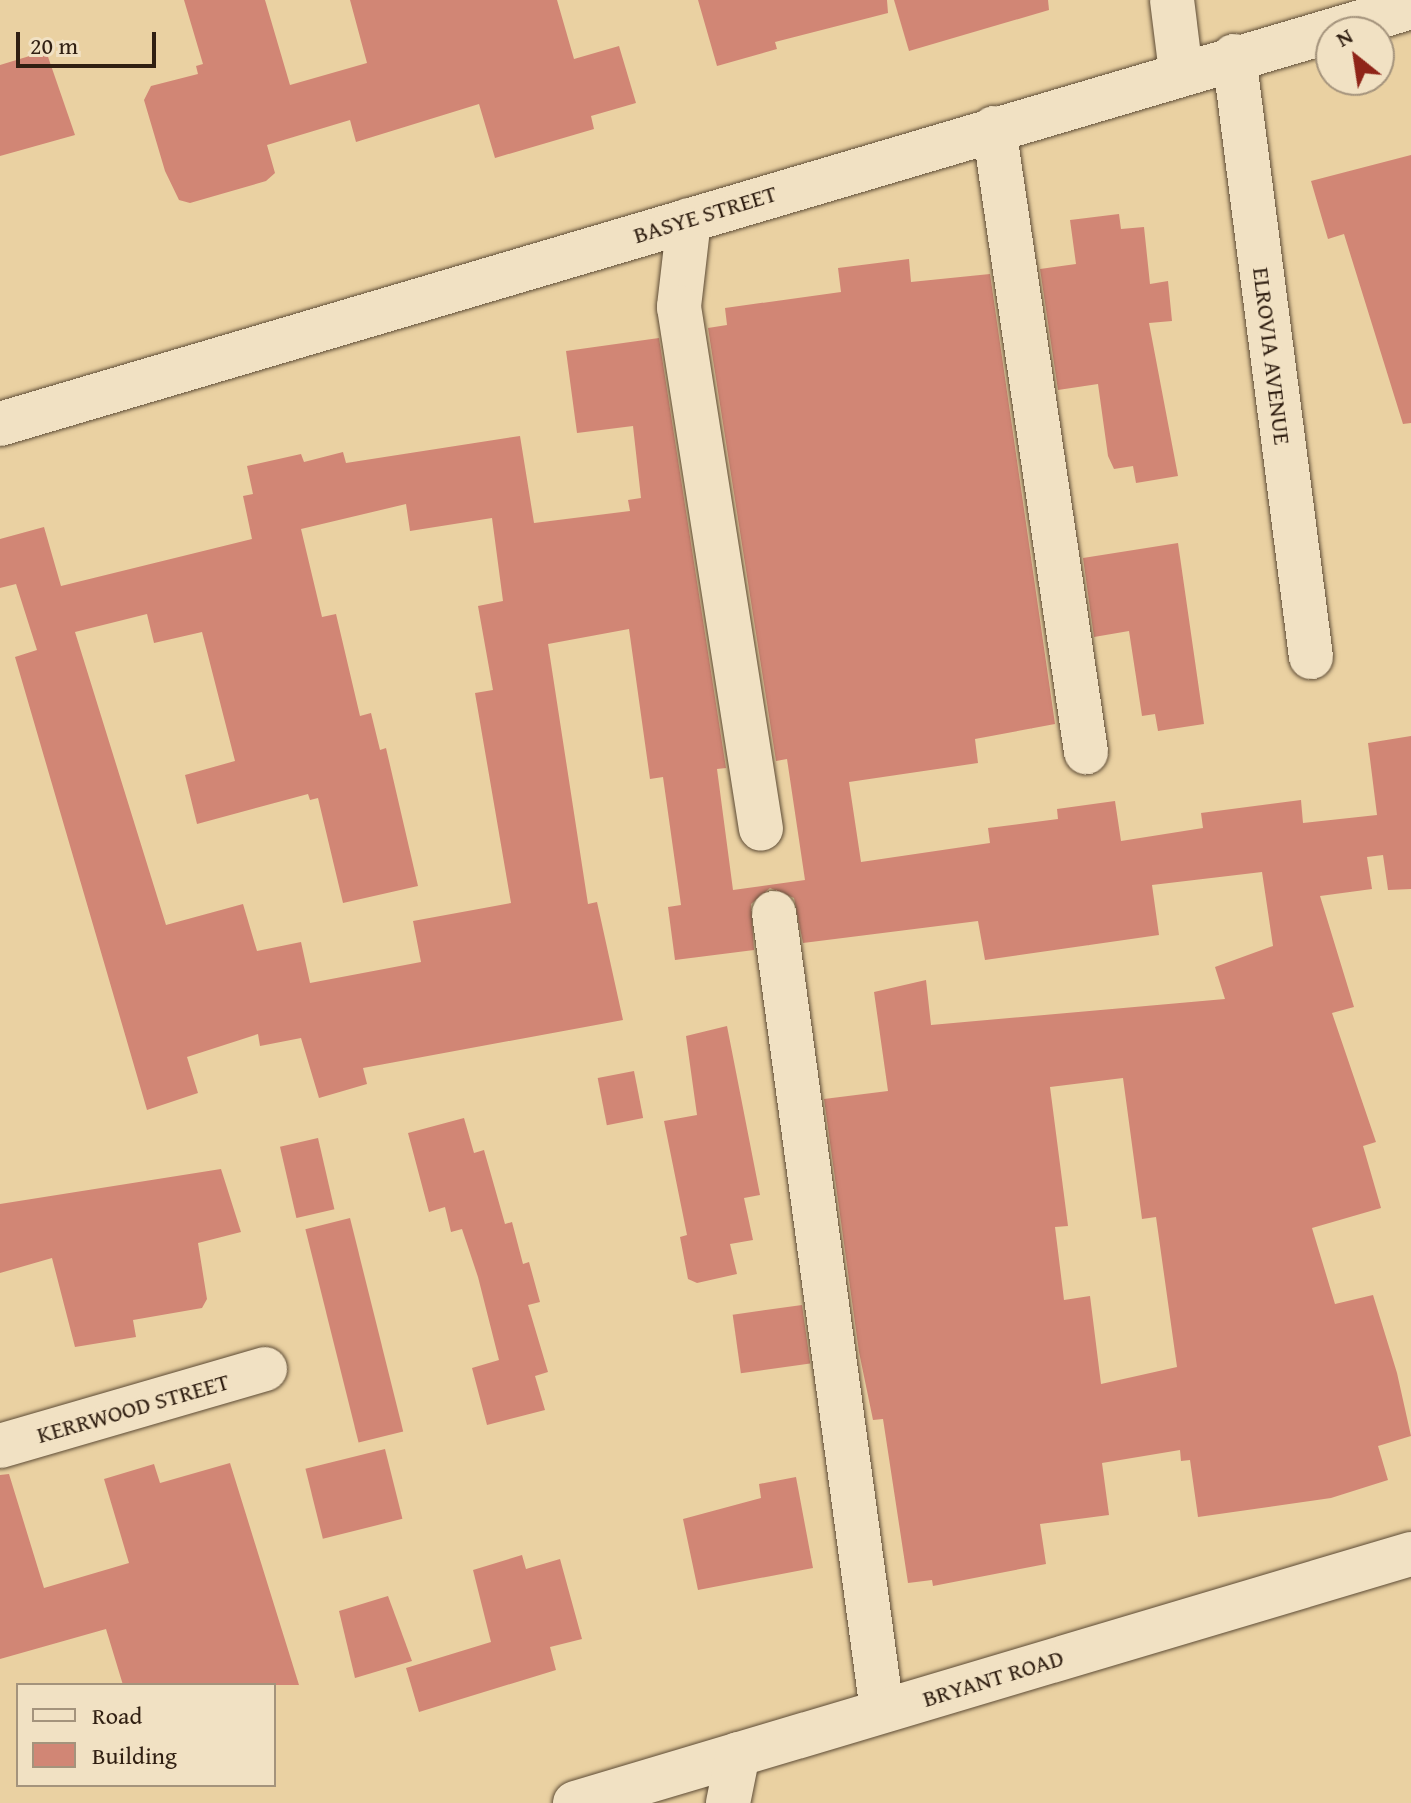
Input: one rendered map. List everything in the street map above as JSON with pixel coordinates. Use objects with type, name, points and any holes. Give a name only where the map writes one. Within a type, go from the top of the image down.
[{"type":"street","points":[[1172,0],[1181,72]]},
{"type":"street","name":"BASYE STREET","points":[[0,424],[1234,56],[1411,7]]},
{"type":"street","name":"ELROVIA AVENUE","points":[[1234,56],[1311,657]]},
{"type":"street","points":[[994,128],[1086,752]]},
{"type":"street","points":[[689,220],[679,307],[761,829]]},
{"type":"street","points":[[774,913],[882,1711]]},
{"type":"street","name":"KERRWOOD STREET","points":[[0,1446],[265,1369]]},
{"type":"street","name":"BRYANT ROAD","points":[[575,1803],[1411,1554]]},
{"type":"street","points":[[728,1803],[738,1754]]},
{"type":"building","points":[[184,0],[265,0],[290,85],[367,63],[350,0],[557,0],[574,59],[619,46],[636,103],[591,116],[594,129],[495,158],[479,104],[356,142],[350,120],[267,145],[275,173],[266,181],[190,203],[179,200],[165,171],[144,100],[151,86],[198,74],[196,66],[203,64]]},
{"type":"building","points":[[698,0],[887,0],[888,13],[775,42],[777,49],[717,66]]},
{"type":"building","points":[[894,0],[1048,0],[1049,10],[909,51]]},
{"type":"building","points":[[46,51],[75,135],[0,156],[0,65]]},
{"type":"building","points":[[1411,155],[1411,423],[1403,424],[1344,234],[1328,239],[1311,181]]},
{"type":"building","points":[[1119,214],[1121,229],[1144,227],[1150,284],[1168,281],[1172,321],[1149,323],[1178,476],[1136,483],[1133,466],[1114,469],[1108,456],[1098,384],[1058,390],[1040,269],[1076,264],[1070,220]]},
{"type":"building","points":[[909,259],[911,282],[990,274],[1055,724],[975,739],[978,763],[849,782],[861,862],[990,843],[988,828],[1058,819],[1057,809],[1115,801],[1121,841],[1203,828],[1201,813],[1301,800],[1303,823],[1377,815],[1368,743],[1411,736],[1411,889],[1388,890],[1383,855],[1367,857],[1372,889],[1320,896],[1354,1007],[1332,1013],[1376,1142],[1363,1146],[1381,1208],[1312,1228],[1335,1304],[1373,1295],[1397,1373],[1411,1436],[1378,1446],[1388,1480],[1331,1498],[1198,1517],[1190,1460],[1181,1461],[1180,1450],[1102,1463],[1109,1515],[1040,1524],[1046,1564],[933,1586],[932,1580],[908,1583],[883,1419],[873,1420],[859,1352],[824,1099],[888,1091],[874,992],[926,980],[931,1025],[1225,999],[1215,967],[1273,946],[1262,872],[1152,885],[1159,935],[985,960],[978,921],[803,943],[794,898],[770,888],[751,904],[754,950],[675,960],[668,907],[681,905],[663,777],[650,779],[629,629],[548,644],[588,904],[597,902],[623,1020],[363,1068],[367,1084],[319,1098],[301,1038],[260,1046],[258,1034],[187,1057],[198,1093],[147,1110],[15,657],[37,650],[16,584],[0,588],[0,539],[44,527],[61,586],[252,539],[243,496],[253,494],[247,466],[301,454],[304,462],[343,452],[346,463],[520,436],[534,523],[630,511],[628,500],[641,498],[633,426],[577,433],[566,351],[659,338],[726,768],[717,769],[733,890],[805,880],[787,759],[776,761],[708,328],[727,325],[725,308],[841,292],[838,268]],"holes":[[[406,504],[410,531],[492,518],[503,601],[478,606],[493,690],[475,693],[511,903],[413,921],[421,962],[310,983],[301,942],[257,951],[243,904],[166,925],[75,632],[147,614],[154,643],[202,632],[235,761],[185,775],[197,824],[308,794],[310,800],[318,798],[343,903],[418,886],[386,748],[380,750],[371,713],[360,716],[336,614],[322,617],[301,529]],[[1123,1078],[1142,1219],[1156,1217],[1177,1367],[1101,1384],[1090,1296],[1064,1300],[1055,1227],[1068,1226],[1050,1087]]]},
{"type":"building","points":[[1178,543],[1204,724],[1158,731],[1155,714],[1142,716],[1129,631],[1094,637],[1083,558]]},
{"type":"building","points":[[727,1026],[760,1195],[744,1198],[753,1240],[730,1244],[737,1274],[697,1283],[688,1279],[680,1237],[687,1235],[664,1121],[697,1115],[686,1036]]},
{"type":"building","points":[[634,1071],[643,1118],[607,1125],[598,1078]]},
{"type":"building","points":[[464,1118],[474,1153],[484,1150],[505,1224],[512,1222],[523,1264],[529,1262],[540,1302],[528,1305],[548,1372],[535,1376],[545,1410],[487,1425],[472,1368],[499,1360],[478,1277],[462,1229],[451,1232],[445,1207],[429,1212],[408,1133]]},
{"type":"building","points":[[318,1138],[334,1209],[296,1218],[280,1147]]},
{"type":"building","points":[[221,1169],[241,1232],[198,1243],[207,1299],[202,1308],[133,1320],[136,1337],[75,1347],[52,1258],[0,1273],[0,1204]]},
{"type":"building","points":[[350,1218],[403,1431],[359,1443],[305,1229]]},
{"type":"building","points":[[802,1305],[810,1363],[741,1373],[733,1315]]},
{"type":"building","points":[[385,1449],[402,1519],[323,1539],[305,1469]]},
{"type":"building","points":[[230,1463],[299,1685],[122,1683],[106,1629],[0,1659],[0,1475],[9,1474],[44,1588],[129,1563],[104,1479],[154,1464],[160,1483]]},
{"type":"building","points":[[796,1477],[813,1568],[698,1590],[683,1519],[761,1498],[759,1484]]},
{"type":"building","points":[[522,1555],[526,1569],[560,1559],[582,1639],[550,1647],[556,1670],[419,1712],[406,1668],[491,1642],[473,1570]]},
{"type":"building","points":[[388,1596],[412,1661],[355,1678],[339,1611]]}]
